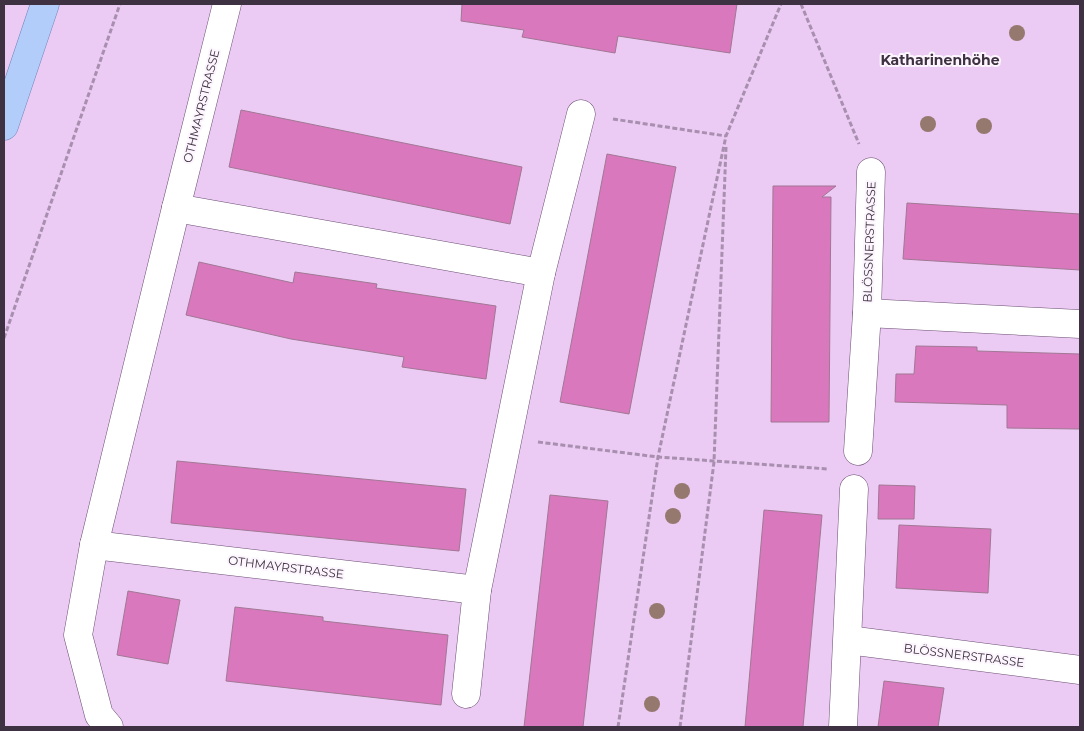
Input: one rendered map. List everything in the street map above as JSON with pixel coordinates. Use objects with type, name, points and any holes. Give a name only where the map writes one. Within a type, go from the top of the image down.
[{"type":"main road","points":[[4,126],[45,4]]},
{"type":"street","name":"OTHMAYRSTRASSE","points":[[110,727],[99,714],[78,635],[94,545],[228,4]]},
{"type":"street","points":[[466,694],[477,590],[541,273],[581,114]]},
{"type":"street","name":"BLÖSSNERSTRASSE","points":[[858,450],[867,313],[871,172]]},
{"type":"street","points":[[176,208],[541,273]]},
{"type":"street","name":"BLÖSSNERSTRASSE","points":[[867,313],[1080,324]]},
{"type":"street","points":[[843,727],[854,489]]},
{"type":"street","name":"OTHMAYRSTRASSE","points":[[94,545],[477,590]]},
{"type":"street","name":"BLÖSSNERSTRASSE","points":[[848,640],[1080,670]]},
{"type":"path","points":[[4,338],[120,4]]},
{"type":"path","points":[[618,727],[658,457],[726,136],[781,4]]},
{"type":"path","points":[[801,4],[871,172]]},
{"type":"path","points":[[581,114],[726,136]]},
{"type":"path","points":[[680,727],[714,462],[726,136]]},
{"type":"path","points":[[508,438],[658,457],[836,469]]},
{"type":"building","points":[[462,4],[737,4],[730,53],[618,36],[615,53],[522,37],[524,30],[461,21]]},
{"type":"building","points":[[241,110],[522,167],[510,224],[229,167]]},
{"type":"building","points":[[607,154],[676,167],[629,414],[560,402]]},
{"type":"building","points":[[773,186],[836,186],[822,197],[831,197],[829,422],[771,422]]},
{"type":"building","points":[[907,203],[1080,214],[1080,270],[903,259]]},
{"type":"building","points":[[199,262],[293,283],[295,272],[377,284],[376,288],[496,306],[486,379],[402,367],[404,357],[291,339],[186,315]]},
{"type":"building","points":[[916,346],[977,347],[977,351],[1080,354],[1080,429],[1007,428],[1007,405],[895,402],[896,374],[914,374]]},
{"type":"building","points":[[177,461],[466,489],[459,551],[171,523]]},
{"type":"building","points":[[879,485],[915,486],[914,519],[878,519]]},
{"type":"building","points":[[550,495],[608,501],[583,727],[524,727]]},
{"type":"building","points":[[764,510],[822,515],[803,727],[745,727]]},
{"type":"building","points":[[899,525],[991,529],[988,593],[896,588]]},
{"type":"building","points":[[128,591],[180,600],[168,664],[117,655]]},
{"type":"building","points":[[235,607],[323,617],[323,621],[448,635],[441,705],[226,681]]},
{"type":"building","points":[[884,681],[944,688],[938,727],[878,727]]},
{"type":"district","name":"Katharinenhöhe","points":[[940,60]]}]
